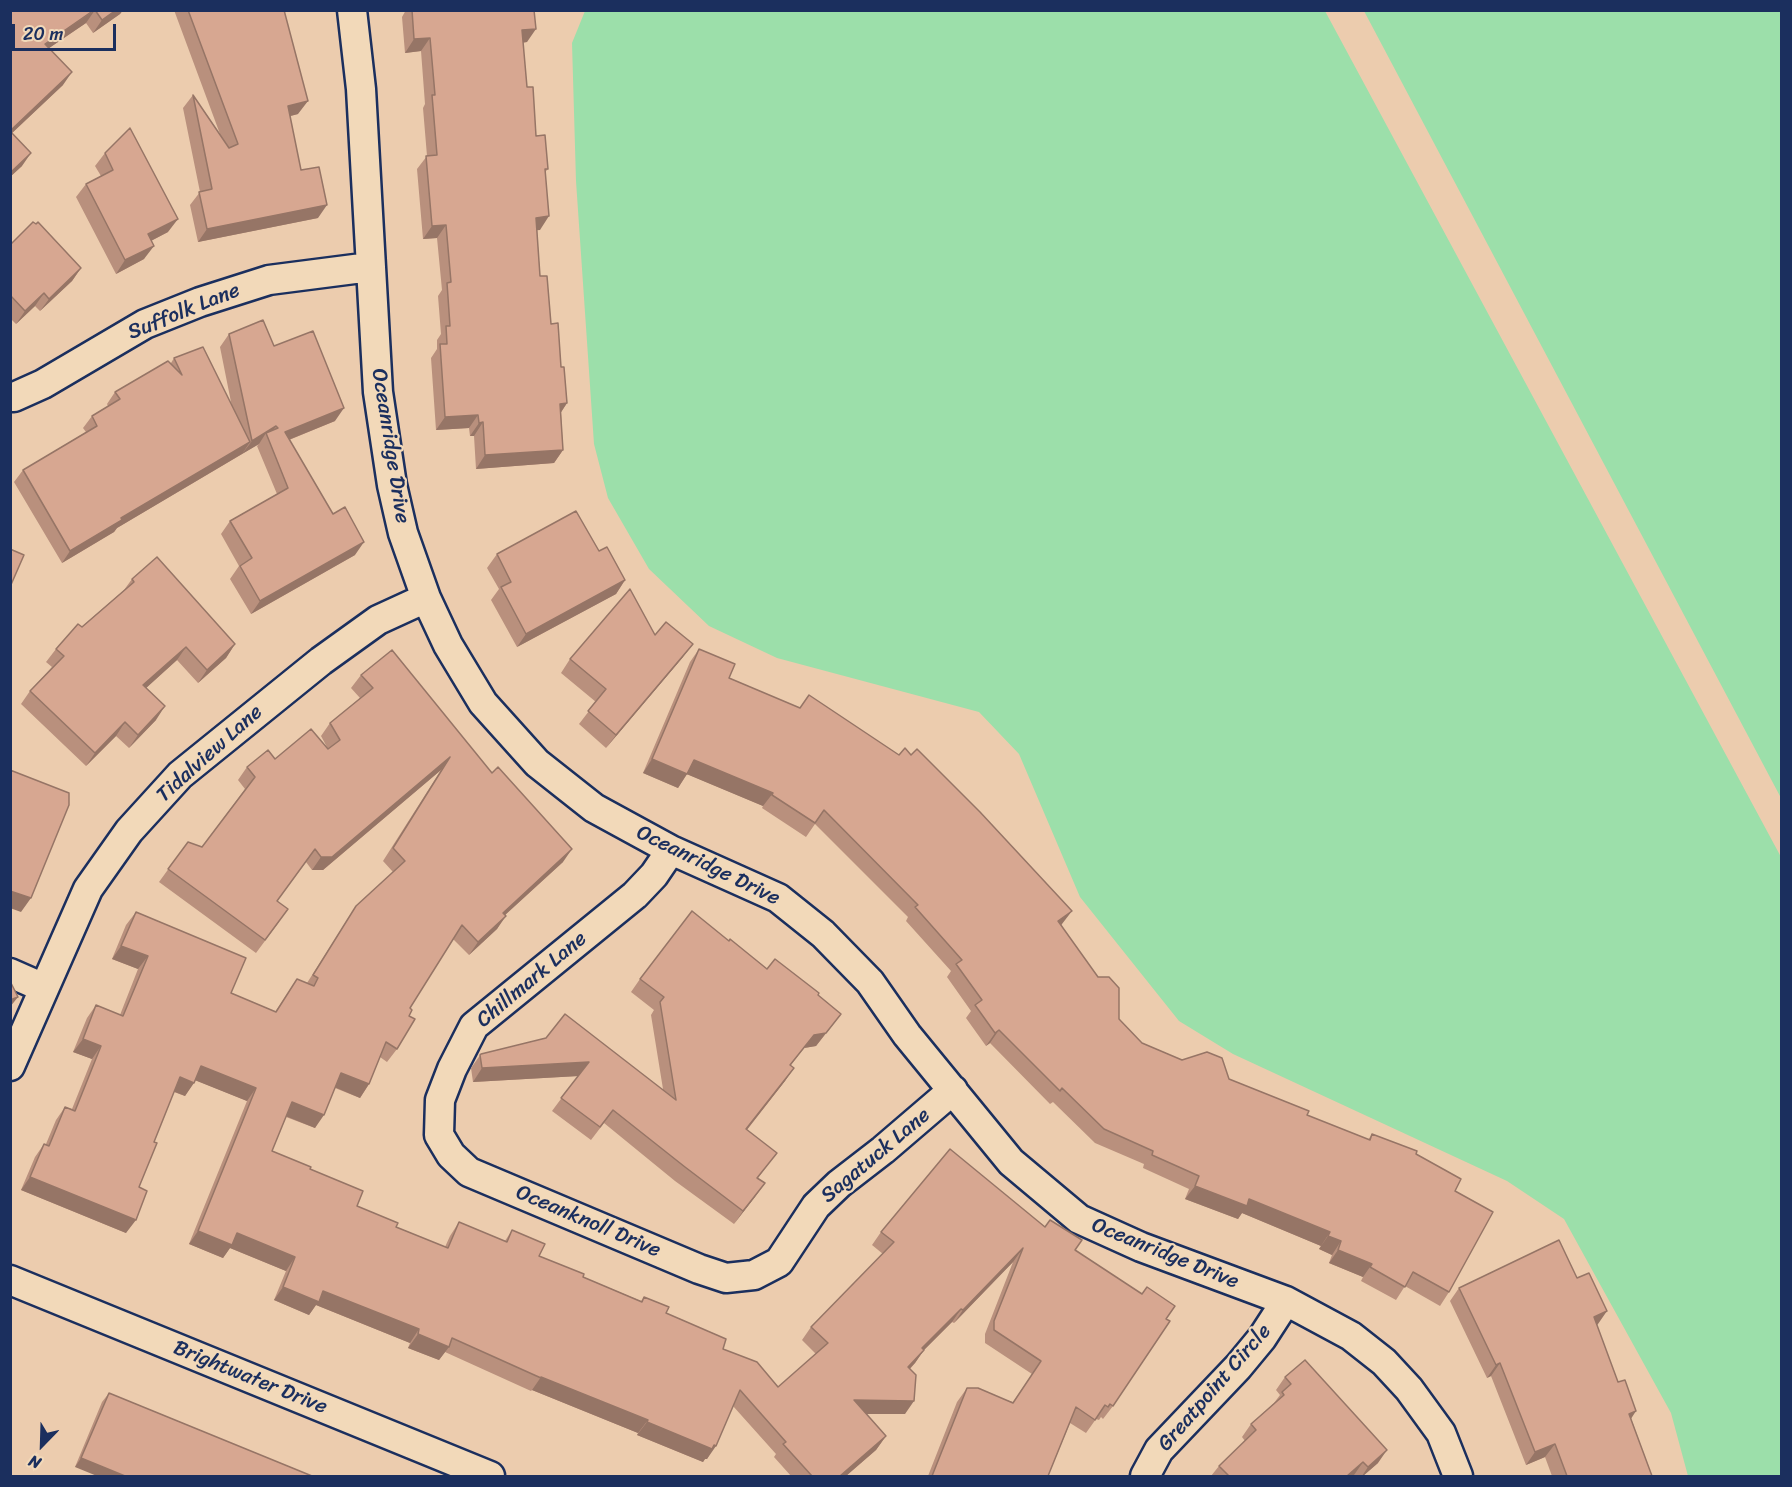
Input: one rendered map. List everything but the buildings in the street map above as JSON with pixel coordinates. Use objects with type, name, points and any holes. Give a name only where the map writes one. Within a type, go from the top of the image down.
[{"type":"street","name":"Oceanridge Drive","points":[[352,10],[361,89],[378,392],[392,485],[403,533],[426,598],[448,645],[483,703],[537,763],[594,808],[671,850],[778,898],[823,934],[870,982],[907,1035],[1011,1162],[1079,1220],[1141,1247],[1286,1301],[1351,1336],[1384,1362],[1409,1389],[1441,1433],[1458,1476]]},
{"type":"street","name":"Suffolk Lane","points":[[10,397],[43,384],[145,324],[200,302],[269,280],[370,267]]},
{"type":"street","name":"Tidalview Lane","points":[[10,1066],[88,889],[129,831],[180,775],[247,720],[378,620],[426,598]]},
{"type":"street","name":"Chillmark Lane","points":[[439,1135],[440,1100],[452,1069],[474,1026],[635,895],[654,875],[671,850]]},
{"type":"street","points":[[10,974],[44,988]]},
{"type":"street","name":"Sagatuck Lane","points":[[753,1275],[779,1262],[816,1206],[839,1184],[953,1090]]},
{"type":"street","name":"Oceanknoll Drive","points":[[439,1135],[450,1155],[469,1172],[699,1269],[726,1278],[753,1275]]},
{"type":"street","name":"Brightwater Drive","points":[[10,1280],[490,1476]]},
{"type":"street","name":"Greatpoint Circle","points":[[1145,1476],[1159,1450],[1238,1367],[1262,1338],[1286,1301]]},
{"type":"green space","points":[[585,11],[1325,11],[1781,857],[1781,1476],[1688,1476],[1671,1413],[1564,1219],[1507,1181],[1233,1054],[1179,1021],[1080,897],[1019,754],[979,712],[777,658],[709,626],[649,569],[608,498],[594,444],[576,181],[572,43]]},
{"type":"green space","points":[[1364,11],[1781,11],[1781,798]]}]
